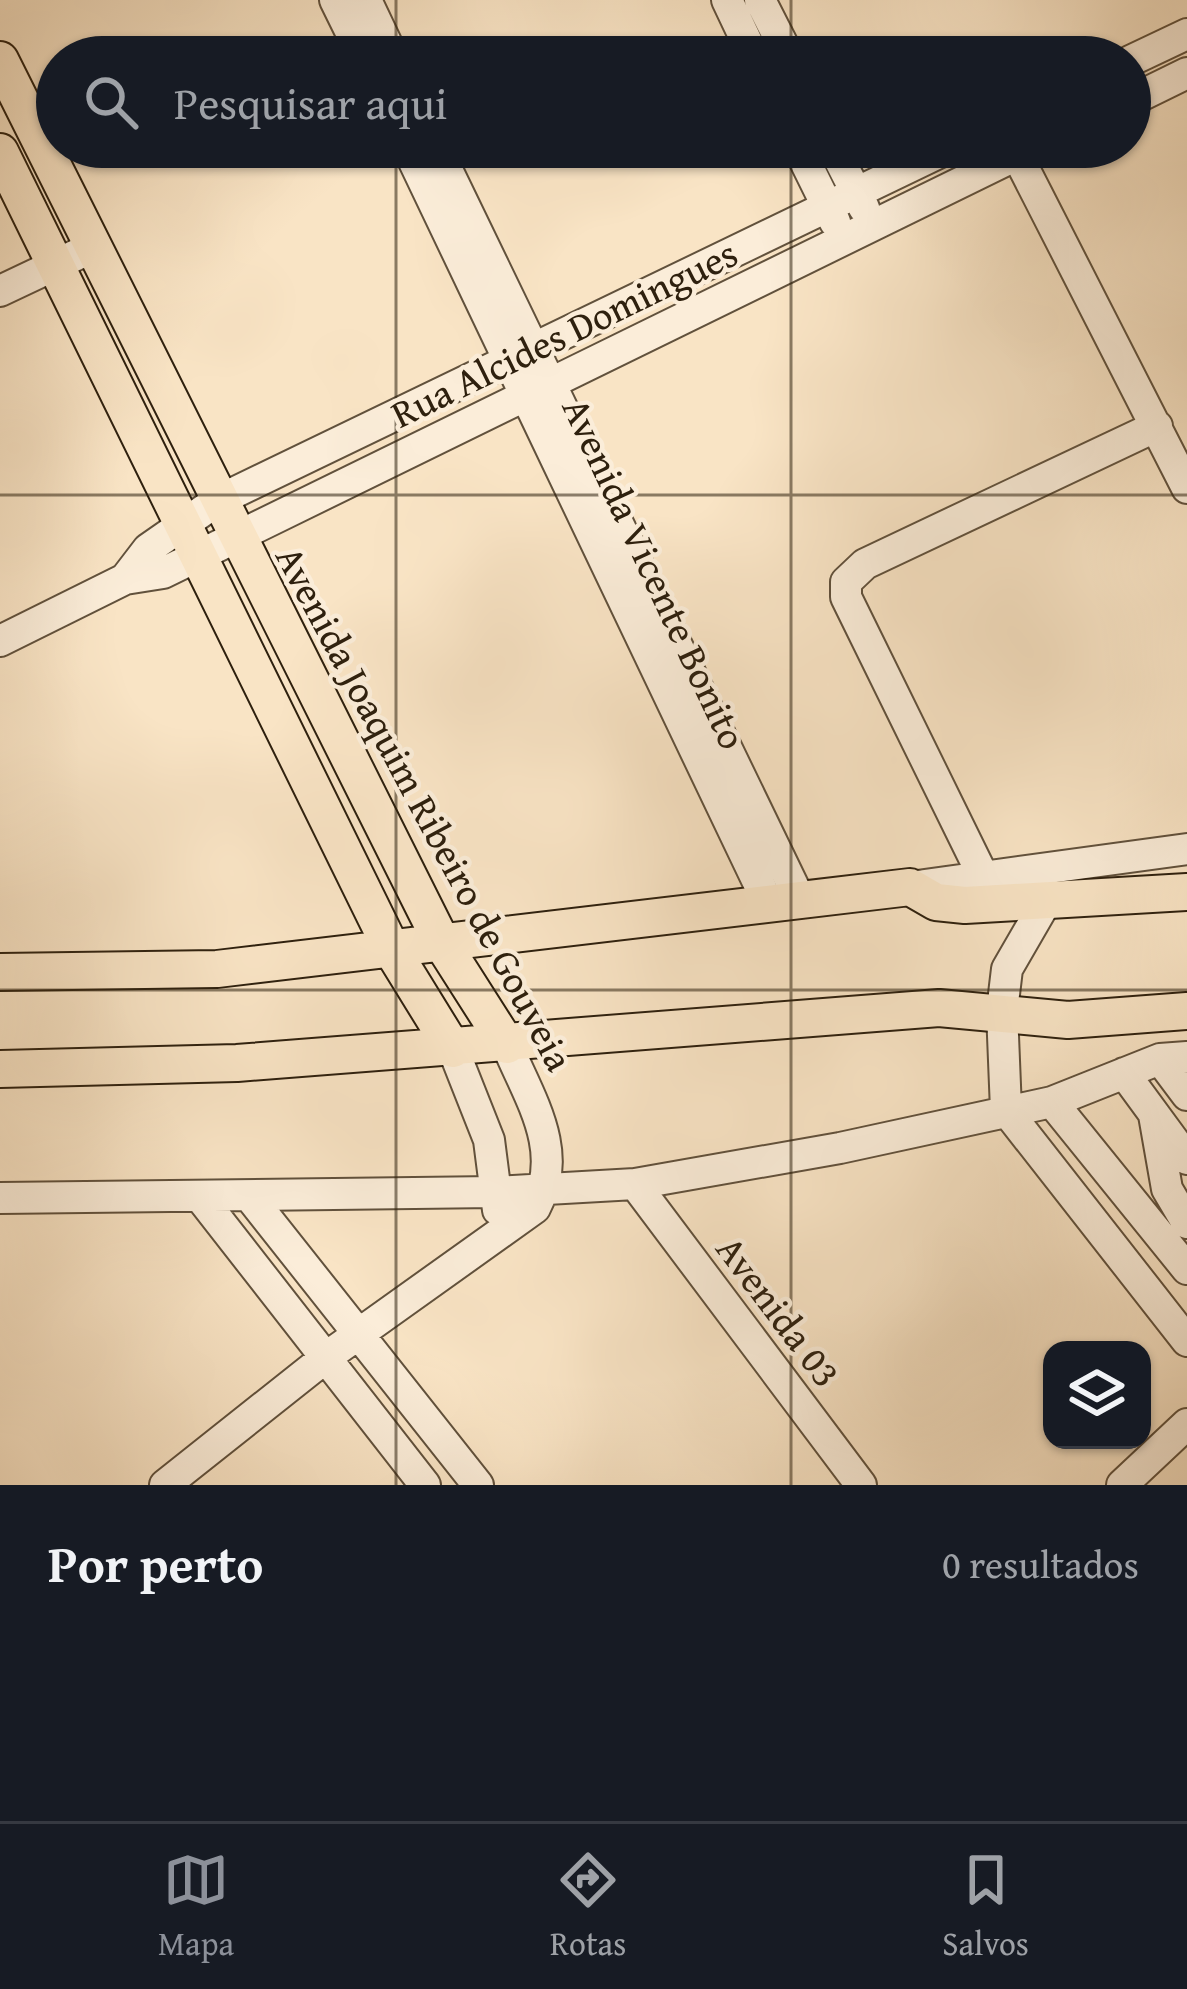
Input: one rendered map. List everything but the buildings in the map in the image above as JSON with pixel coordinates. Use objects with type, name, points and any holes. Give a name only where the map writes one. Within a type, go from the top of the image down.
[{"type":"main road","name":"Avenida Joaquim Ribeiro de Gouveia","points":[[0,60],[36,134]]},
{"type":"main road","points":[[0,152],[392,950],[453,1049]]},
{"type":"main road","name":"Avenida Joaquim Ribeiro de Gouveia","points":[[52,168],[442,943],[507,1045]]},
{"type":"main road","points":[[0,972],[217,969],[910,887],[944,904],[1044,905],[1187,892]]},
{"type":"main road","points":[[0,1069],[237,1064],[939,1008],[1068,1020],[1187,1012]]},
{"type":"street","points":[[335,0],[353,36]]},
{"type":"street","points":[[365,0],[383,36]]},
{"type":"street","points":[[727,0],[744,36]]},
{"type":"street","points":[[760,0],[778,36]]},
{"type":"street","points":[[1151,51],[1187,34]]},
{"type":"street","points":[[1151,90],[1187,73]]},
{"type":"street","name":"Avenida Vicente Bonito","points":[[419,168],[522,354]]},
{"type":"street","name":"Avenida Vicente Bonito","points":[[445,168],[538,389],[784,902]]},
{"type":"street","points":[[808,168],[843,238]]},
{"type":"street","points":[[844,168],[872,224]]},
{"type":"street","name":"Rua Alcides Domingues","points":[[190,540],[217,501],[907,168]]},
{"type":"street","name":"Rua Alcides Domingues","points":[[0,641],[125,579],[148,549],[234,537],[985,168]]},
{"type":"street","points":[[1030,168],[1187,488]]},
{"type":"street","points":[[0,291],[91,248]]},
{"type":"street","points":[[375,423],[394,460]]},
{"type":"street","points":[[983,876],[846,597],[846,581],[865,564],[1156,426]]},
{"type":"street","points":[[910,887],[1187,849]]},
{"type":"street","points":[[1044,905],[1007,969],[1002,1011],[1006,1110],[1187,1341]]},
{"type":"street","name":"Avenida Joaquim Ribeiro de Gouveia","points":[[507,1045],[544,1124],[546,1188]]},
{"type":"street","points":[[453,1049],[488,1140],[502,1228]]},
{"type":"street","points":[[0,1198],[494,1192],[635,1184],[840,1148],[1052,1102],[1174,1058],[1187,1096]]},
{"type":"street","points":[[1124,1073],[1187,1159]]},
{"type":"street","points":[[1052,1102],[1187,1269]]},
{"type":"street","points":[[1154,1115],[1167,1189],[1187,1223]]},
{"type":"street","name":"Avenida 03","points":[[635,1184],[861,1485]]},
{"type":"street","points":[[165,1485],[325,1358],[535,1208],[546,1188]]},
{"type":"street","points":[[250,1196],[478,1485]]},
{"type":"street","points":[[201,1198],[425,1485]]},
{"type":"street","points":[[1122,1485],[1187,1424]]}]
